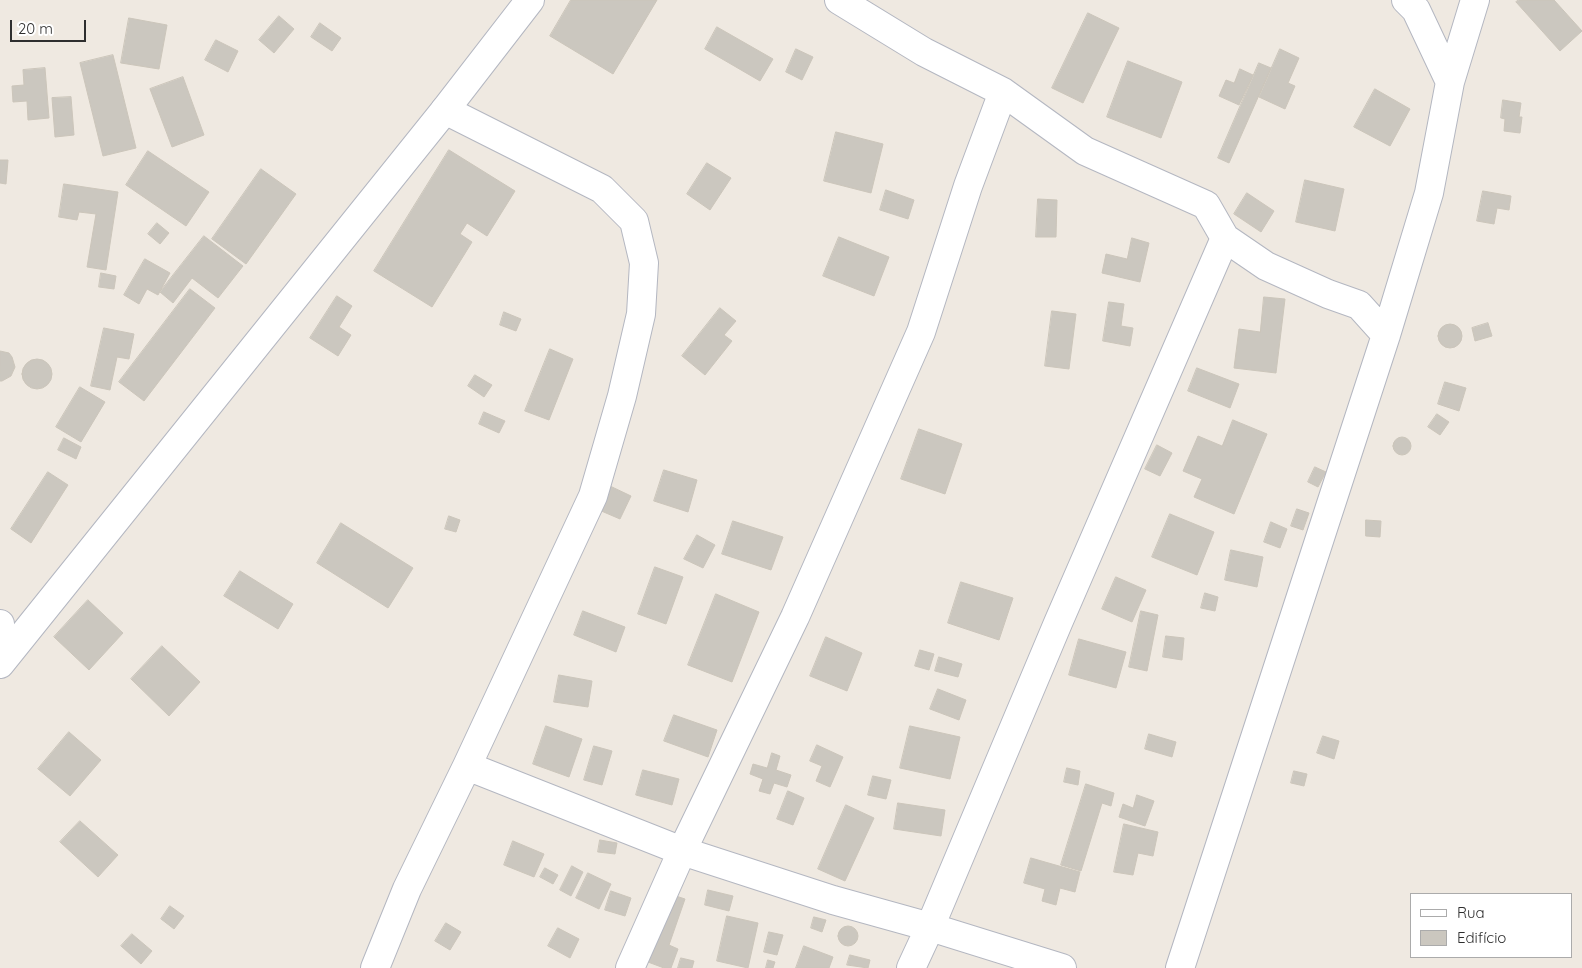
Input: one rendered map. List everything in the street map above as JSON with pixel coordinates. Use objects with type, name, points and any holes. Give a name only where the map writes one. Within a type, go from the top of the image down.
[{"type":"street","points":[[2,662],[445,110],[530,0]]},
{"type":"street","points":[[840,0],[924,52],[1003,92],[1085,152],[1206,204],[1225,238],[1266,266],[1328,294],[1359,305],[1386,335]]},
{"type":"street","points":[[1406,0],[1416,10],[1450,82]]},
{"type":"street","points":[[1180,968],[1386,335],[1429,193],[1450,82],[1475,0]]},
{"type":"street","points":[[630,968],[682,851],[795,617],[921,332],[968,186],[1003,92]]},
{"type":"street","points":[[375,968],[407,889],[467,766],[593,496],[622,396],[641,314],[644,263],[634,221],[602,190],[445,110]]},
{"type":"street","points":[[911,968],[1225,238]]},
{"type":"street","points":[[0,624],[2,662]]},
{"type":"street","points":[[467,766],[682,851],[833,900],[930,926],[1062,968]]},
{"type":"building","points":[[571,0],[657,0],[613,74],[550,36]]},
{"type":"building","points":[[1519,0],[1554,0],[1582,31],[1560,51],[1516,2]]},
{"type":"building","points":[[1088,13],[1119,28],[1083,103],[1052,88]]},
{"type":"building","points":[[279,16],[294,29],[274,53],[259,40]]},
{"type":"building","points":[[129,18],[167,25],[159,69],[121,63]]},
{"type":"building","points":[[320,23],[341,38],[332,51],[311,37]]},
{"type":"building","points":[[717,27],[773,59],[760,81],[705,49]]},
{"type":"building","points":[[216,40],[238,51],[228,72],[205,60]]},
{"type":"building","points":[[796,49],[813,57],[802,80],[786,72]]},
{"type":"building","points":[[1280,49],[1299,58],[1288,83],[1295,86],[1285,109],[1259,97]]},
{"type":"building","points":[[113,55],[136,148],[103,156],[80,63]]},
{"type":"building","points":[[1128,61],[1182,82],[1161,138],[1107,117]]},
{"type":"building","points":[[1259,63],[1271,68],[1229,163],[1218,158]]},
{"type":"building","points":[[45,68],[49,118],[28,120],[27,101],[13,102],[12,86],[24,85],[23,70]]},
{"type":"building","points":[[1240,69],[1253,75],[1239,105],[1219,96],[1226,80],[1234,83]]},
{"type":"building","points":[[183,77],[204,135],[172,147],[150,89]]},
{"type":"building","points":[[1375,89],[1410,109],[1390,146],[1354,127]]},
{"type":"building","points":[[71,97],[74,135],[55,137],[52,98]]},
{"type":"building","points":[[1503,100],[1521,103],[1519,117],[1522,117],[1520,133],[1504,131],[1505,119],[1501,118]]},
{"type":"building","points":[[836,132],[883,144],[871,193],[824,181]]},
{"type":"building","points":[[449,150],[515,191],[487,236],[467,223],[460,234],[472,242],[432,307],[374,271]]},
{"type":"building","points":[[148,151],[209,192],[186,226],[126,185]]},
{"type":"building","points":[[0,160],[8,160],[6,184],[0,183]]},
{"type":"building","points":[[707,163],[731,178],[710,210],[687,194]]},
{"type":"building","points":[[261,169],[296,194],[246,264],[212,239]]},
{"type":"building","points":[[1305,180],[1344,189],[1335,231],[1296,222]]},
{"type":"building","points":[[64,184],[118,192],[106,270],[87,267],[96,214],[79,212],[77,220],[59,217]]},
{"type":"building","points":[[886,190],[914,200],[908,219],[880,210]]},
{"type":"building","points":[[1483,191],[1511,196],[1509,210],[1497,208],[1494,224],[1477,221]]},
{"type":"building","points":[[1247,193],[1274,211],[1261,232],[1234,214]]},
{"type":"building","points":[[1038,199],[1057,200],[1056,237],[1036,237]]},
{"type":"building","points":[[157,223],[169,233],[160,244],[148,234]]},
{"type":"building","points":[[204,236],[243,266],[218,298],[192,278],[173,303],[160,292]]},
{"type":"building","points":[[839,237],[889,257],[874,296],[823,276]]},
{"type":"building","points":[[1132,238],[1149,243],[1140,282],[1102,273],[1106,254],[1127,259]]},
{"type":"building","points":[[145,259],[170,273],[158,295],[147,289],[139,304],[124,295]]},
{"type":"building","points":[[101,273],[116,276],[114,289],[99,287]]},
{"type":"building","points":[[190,289],[215,308],[144,401],[119,382]]},
{"type":"building","points":[[337,296],[352,306],[339,327],[351,335],[338,356],[310,338]]},
{"type":"building","points":[[1264,297],[1285,299],[1276,373],[1234,368],[1239,329],[1260,332]]},
{"type":"building","points":[[1109,302],[1124,304],[1121,326],[1133,328],[1130,346],[1103,341]]},
{"type":"building","points":[[720,308],[736,321],[724,335],[732,341],[705,375],[682,356]]},
{"type":"building","points":[[1052,311],[1076,314],[1069,369],[1045,366]]},
{"type":"building","points":[[504,312],[521,319],[516,331],[500,325]]},
{"type":"building","points":[[1488,323],[1492,336],[1475,341],[1472,328]]},
{"type":"building","points":[[1450,324],[1459,327],[1462,336],[1459,345],[1450,348],[1441,345],[1438,336],[1441,327]]},
{"type":"building","points":[[104,328],[134,334],[129,359],[117,357],[110,390],[91,386]]},
{"type":"building","points":[[550,349],[573,359],[549,420],[525,411]]},
{"type":"building","points":[[0,351],[9,353],[15,367],[11,376],[2,381],[0,381]]},
{"type":"building","points":[[37,359],[43,360],[51,368],[51,380],[43,388],[37,389],[31,388],[23,380],[22,374],[23,368],[31,360]]},
{"type":"building","points":[[1197,368],[1239,384],[1230,408],[1188,391]]},
{"type":"building","points":[[475,375],[492,385],[484,397],[468,386]]},
{"type":"building","points":[[1445,382],[1466,388],[1459,411],[1438,404]]},
{"type":"building","points":[[80,387],[105,402],[81,442],[56,427]]},
{"type":"building","points":[[484,412],[505,421],[499,433],[479,424]]},
{"type":"building","points":[[1437,414],[1449,422],[1440,435],[1428,427]]},
{"type":"building","points":[[1233,420],[1267,434],[1234,514],[1194,497],[1202,479],[1183,471],[1198,436],[1222,446]]},
{"type":"building","points":[[919,429],[962,444],[945,494],[901,479]]},
{"type":"building","points":[[1402,437],[1408,440],[1411,446],[1408,452],[1402,455],[1396,452],[1393,446],[1396,440]]},
{"type":"building","points":[[64,438],[81,447],[76,459],[58,450]]},
{"type":"building","points":[[1157,445],[1172,453],[1160,476],[1145,469]]},
{"type":"building","points":[[1315,467],[1326,472],[1318,487],[1308,482]]},
{"type":"building","points":[[664,470],[697,480],[688,512],[654,501]]},
{"type":"building","points":[[48,472],[68,485],[31,543],[11,529]]},
{"type":"building","points":[[610,486],[631,496],[620,519],[599,510]]},
{"type":"building","points":[[1297,509],[1309,513],[1303,530],[1291,526]]},
{"type":"building","points":[[1170,514],[1214,532],[1197,575],[1152,557]]},
{"type":"building","points":[[449,516],[460,520],[456,532],[445,529]]},
{"type":"building","points":[[1366,520],[1381,521],[1380,537],[1366,536]]},
{"type":"building","points":[[733,521],[783,537],[771,570],[722,554]]},
{"type":"building","points":[[1271,522],[1287,529],[1280,548],[1264,542]]},
{"type":"building","points":[[341,523],[413,568],[388,608],[317,563]]},
{"type":"building","points":[[697,535],[715,545],[703,568],[684,559]]},
{"type":"building","points":[[1231,550],[1263,557],[1257,587],[1225,580]]},
{"type":"building","points":[[655,567],[683,577],[666,624],[638,614]]},
{"type":"building","points":[[240,571],[293,604],[278,629],[224,596]]},
{"type":"building","points":[[1116,577],[1146,590],[1132,622],[1102,609]]},
{"type":"building","points":[[961,582],[1013,598],[999,640],[948,623]]},
{"type":"building","points":[[1205,593],[1218,597],[1215,611],[1201,608]]},
{"type":"building","points":[[716,594],[759,612],[732,682],[688,665]]},
{"type":"building","points":[[88,600],[123,633],[89,670],[54,637]]},
{"type":"building","points":[[583,611],[625,627],[616,652],[574,635]]},
{"type":"building","points":[[1141,611],[1158,615],[1147,671],[1129,667]]},
{"type":"building","points":[[1166,636],[1184,638],[1182,660],[1163,657]]},
{"type":"building","points":[[826,637],[862,653],[847,691],[810,676]]},
{"type":"building","points":[[1079,639],[1126,652],[1116,688],[1069,675]]},
{"type":"building","points":[[162,646],[200,682],[169,716],[131,679]]},
{"type":"building","points":[[920,650],[934,654],[929,670],[915,666]]},
{"type":"building","points":[[939,657],[962,664],[958,677],[935,671]]},
{"type":"building","points":[[559,675],[592,681],[588,707],[554,702]]},
{"type":"building","points":[[938,689],[966,700],[959,720],[930,709]]},
{"type":"building","points":[[674,715],[717,730],[708,757],[664,741]]},
{"type":"building","points":[[546,726],[582,739],[569,777],[533,764]]},
{"type":"building","points":[[910,726],[960,737],[950,779],[900,768]]},
{"type":"building","points":[[69,732],[101,760],[70,796],[38,769]]},
{"type":"building","points":[[1149,734],[1176,742],[1172,757],[1145,749]]},
{"type":"building","points":[[1323,736],[1339,741],[1334,759],[1317,753]]},
{"type":"building","points":[[817,745],[843,757],[830,787],[816,781],[822,766],[810,761]]},
{"type":"building","points":[[594,746],[612,751],[602,785],[584,780]]},
{"type":"building","points":[[772,753],[780,756],[776,770],[791,775],[787,787],[774,783],[770,794],[759,791],[763,779],[750,774],[753,764],[767,768]]},
{"type":"building","points":[[1067,768],[1080,771],[1078,785],[1064,782]]},
{"type":"building","points":[[643,770],[679,779],[672,805],[636,795]]},
{"type":"building","points":[[1294,771],[1307,774],[1304,786],[1291,783]]},
{"type":"building","points":[[873,776],[891,780],[886,799],[868,795]]},
{"type":"building","points":[[1086,784],[1114,793],[1111,806],[1102,803],[1081,871],[1061,865]]},
{"type":"building","points":[[788,791],[804,798],[793,825],[777,819]]},
{"type":"building","points":[[1137,795],[1154,801],[1145,826],[1119,817],[1123,804],[1133,808]]},
{"type":"building","points":[[898,803],[945,810],[941,836],[894,829]]},
{"type":"building","points":[[846,805],[874,818],[845,881],[818,869]]},
{"type":"building","points":[[80,821],[118,855],[98,877],[60,842]]},
{"type":"building","points":[[1124,824],[1158,832],[1153,856],[1138,853],[1133,875],[1114,872]]},
{"type":"building","points":[[600,840],[617,843],[615,854],[598,852]]},
{"type":"building","points":[[513,841],[544,854],[534,877],[504,865]]},
{"type":"building","points":[[1031,858],[1080,872],[1075,892],[1060,888],[1056,905],[1042,901],[1045,889],[1024,883]]},
{"type":"building","points":[[572,866],[583,872],[571,896],[560,890]]},
{"type":"building","points":[[545,868],[558,875],[553,884],[540,877]]},
{"type":"building","points":[[588,873],[611,884],[599,909],[576,898]]},
{"type":"building","points":[[708,890],[733,896],[729,911],[705,905]]},
{"type":"building","points":[[611,891],[631,898],[625,916],[605,910]]},
{"type":"building","points":[[673,895],[685,899],[669,945],[678,949],[671,968],[664,968],[648,962]]},
{"type":"building","points":[[170,906],[184,916],[174,929],[161,919]]},
{"type":"building","points":[[727,916],[758,923],[748,968],[717,961]]},
{"type":"building","points":[[814,917],[826,920],[822,932],[811,928]]},
{"type":"building","points":[[446,923],[461,932],[450,950],[435,941]]},
{"type":"building","points":[[848,926],[855,929],[858,936],[855,943],[848,946],[841,943],[838,936],[841,929]]},
{"type":"building","points":[[558,928],[579,939],[570,958],[548,946]]},
{"type":"building","points":[[769,932],[783,935],[777,955],[764,952]]},
{"type":"building","points":[[132,934],[152,951],[141,964],[121,946]]},
{"type":"building","points":[[804,946],[833,957],[829,968],[796,968]]},
{"type":"building","points":[[850,955],[870,960],[868,968],[847,965]]},
{"type":"building","points":[[681,958],[694,961],[692,968],[678,968]]},
{"type":"building","points":[[768,960],[775,962],[773,968],[766,968]]}]
